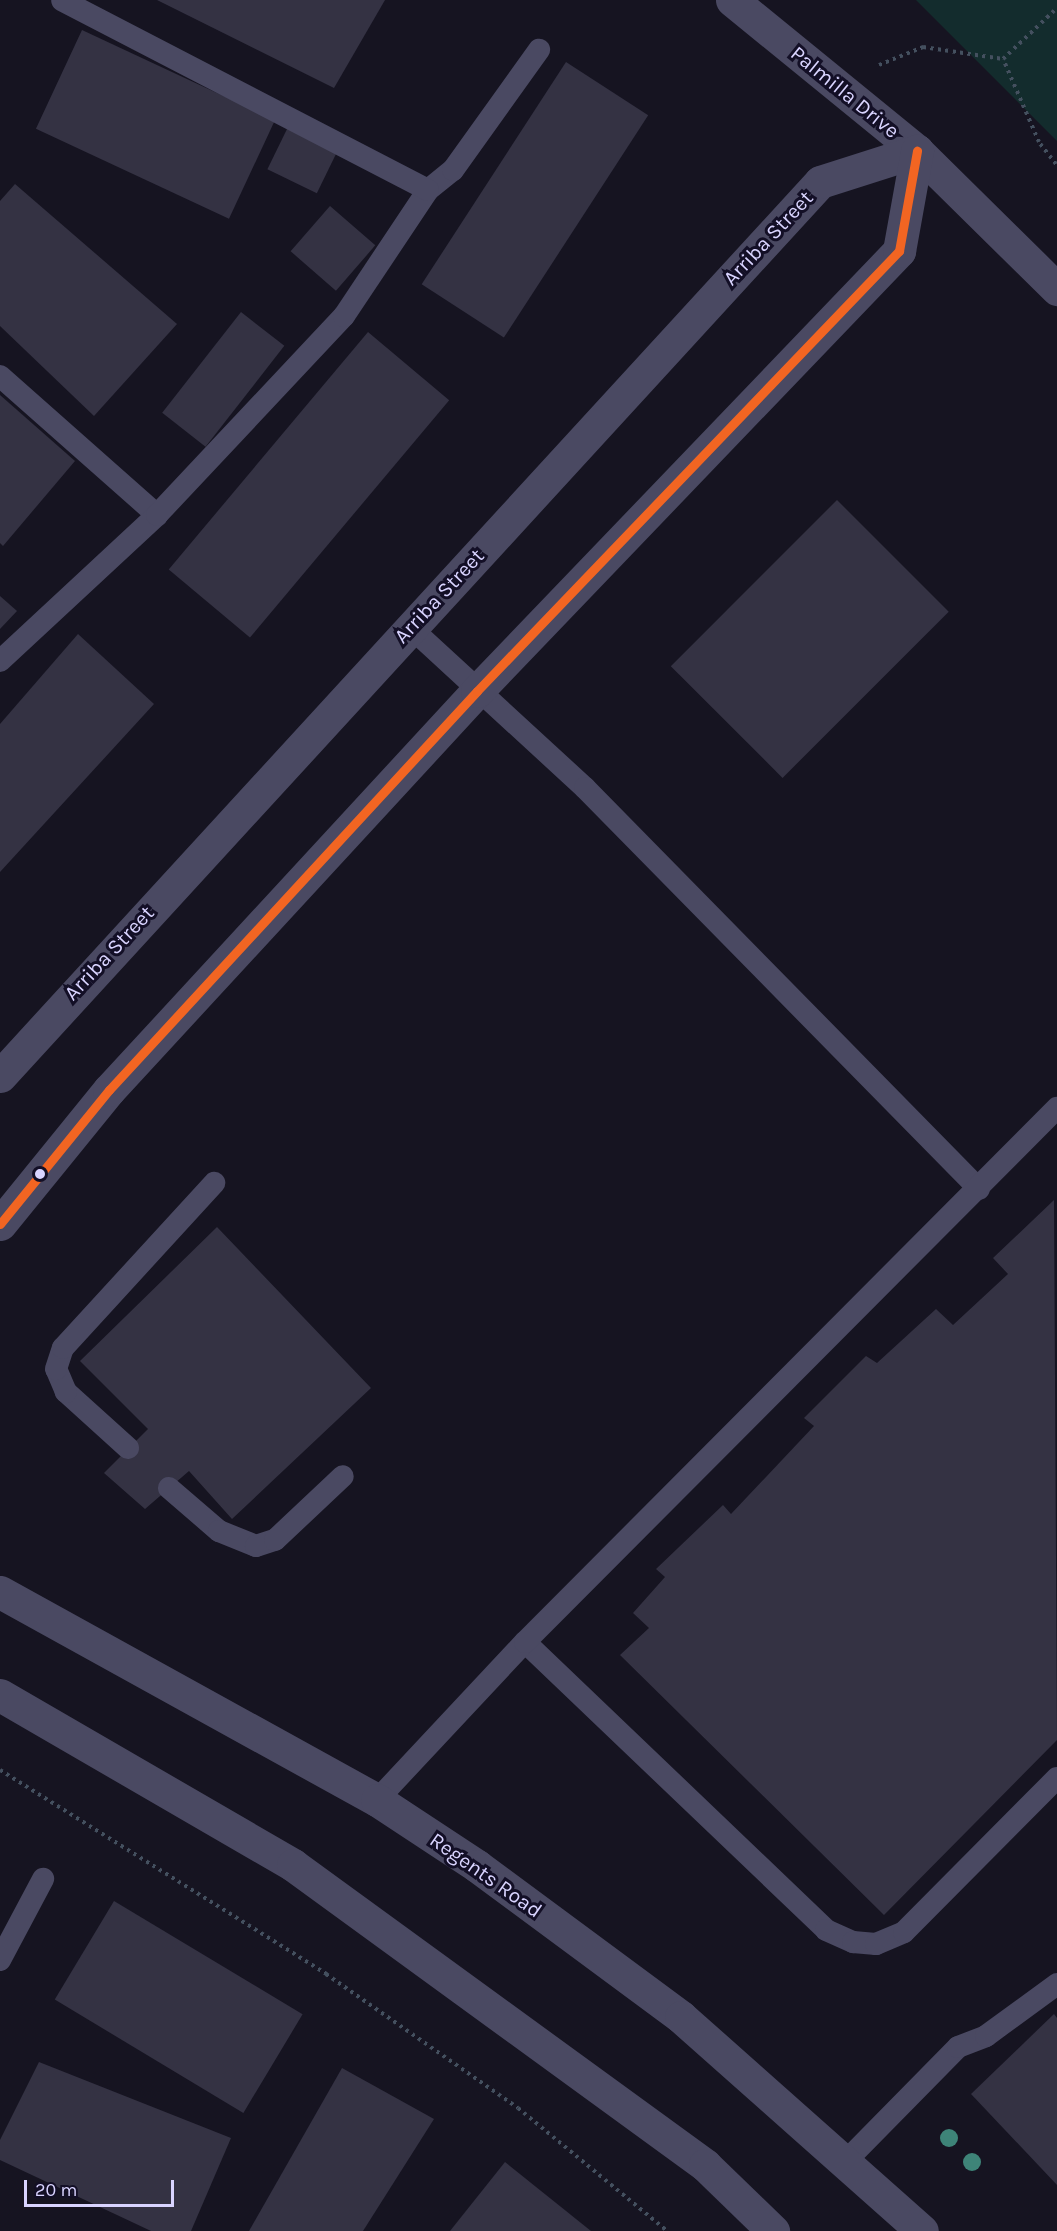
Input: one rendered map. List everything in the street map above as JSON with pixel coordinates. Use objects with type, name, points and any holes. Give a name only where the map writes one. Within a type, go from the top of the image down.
[{"type":"street","name":"Palmilla Drive","points":[[732,0],[917,151],[1057,289]]},
{"type":"street","name":"Arriba Street","points":[[0,1076],[820,182],[917,151]]},
{"type":"street","points":[[0,1224],[109,1090],[477,691],[899,251],[917,151]]},
{"type":"street","name":"Regents Road","points":[[0,1592],[377,1800],[681,2017],[922,2231]]},
{"type":"street","points":[[0,1695],[293,1865],[705,2165],[773,2231]]},
{"type":"lane","points":[[62,0],[428,190]]},
{"type":"lane","points":[[0,661],[157,515],[344,316],[428,190],[453,170],[539,50]]},
{"type":"lane","points":[[0,376],[157,515]]},
{"type":"lane","points":[[410,627],[585,788],[979,1189]]},
{"type":"lane","points":[[377,1800],[525,1642],[979,1189],[1057,1108]]},
{"type":"lane","points":[[128,1448],[66,1392],[56,1369],[63,1348],[214,1183]]},
{"type":"lane","points":[[169,1488],[219,1531],[256,1546],[275,1540],[343,1476]]},
{"type":"lane","points":[[525,1642],[826,1930],[853,1942],[876,1944],[904,1932],[1057,1778]]},
{"type":"lane","points":[[0,1960],[43,1879]]},
{"type":"lane","points":[[845,2162],[958,2047],[986,2036],[1057,1984]]},
{"type":"path","points":[[1003,59],[1057,8]]},
{"type":"path","points":[[835,84],[923,47],[1003,59]]},
{"type":"path","points":[[1003,59],[1038,142],[1056,164]]},
{"type":"path","points":[[0,1770],[326,1974],[518,2108],[667,2231]]},
{"type":"green space","points":[[916,0],[1057,0],[1057,141]]},
{"type":"building","points":[[157,0],[385,0],[334,88]]},
{"type":"building","points":[[82,30],[275,120],[229,219],[36,129]]},
{"type":"building","points":[[566,62],[648,115],[504,338],[422,284]]},
{"type":"building","points":[[288,127],[337,151],[317,193],[267,169]]},
{"type":"building","points":[[15,184],[177,324],[94,416],[0,326],[0,201]]},
{"type":"building","points":[[330,206],[375,245],[336,291],[291,251]]},
{"type":"building","points":[[241,312],[284,346],[206,447],[162,413]]},
{"type":"building","points":[[368,332],[449,400],[250,638],[169,569]]},
{"type":"building","points":[[0,395],[75,461],[3,546],[0,543]]},
{"type":"building","points":[[837,500],[949,612],[783,778],[671,666]]},
{"type":"building","points":[[0,596],[17,611],[0,629]]},
{"type":"building","points":[[78,634],[154,704],[0,872],[0,724]]},
{"type":"building","points":[[1054,1200],[1057,1740],[884,1915],[620,1655],[649,1628],[633,1613],[665,1577],[656,1569],[723,1505],[731,1514],[814,1426],[804,1418],[866,1356],[877,1363],[936,1309],[953,1325],[1008,1274],[993,1258]]},
{"type":"building","points":[[217,1227],[371,1388],[232,1519],[189,1471],[145,1509],[104,1473],[148,1429],[80,1361]]},
{"type":"building","points":[[114,1901],[303,2014],[243,2113],[55,2000]]},
{"type":"building","points":[[1054,2014],[1057,2018],[1057,2185],[971,2094]]},
{"type":"building","points":[[39,2062],[231,2138],[191,2231],[151,2231],[0,2160],[0,2140]]},
{"type":"building","points":[[342,2068],[434,2119],[363,2231],[249,2231]]},
{"type":"building","points":[[505,2162],[591,2231],[450,2231]]},
{"type":"transit line","points":[[0,1224],[109,1090],[477,691],[899,251],[917,151]]}]
